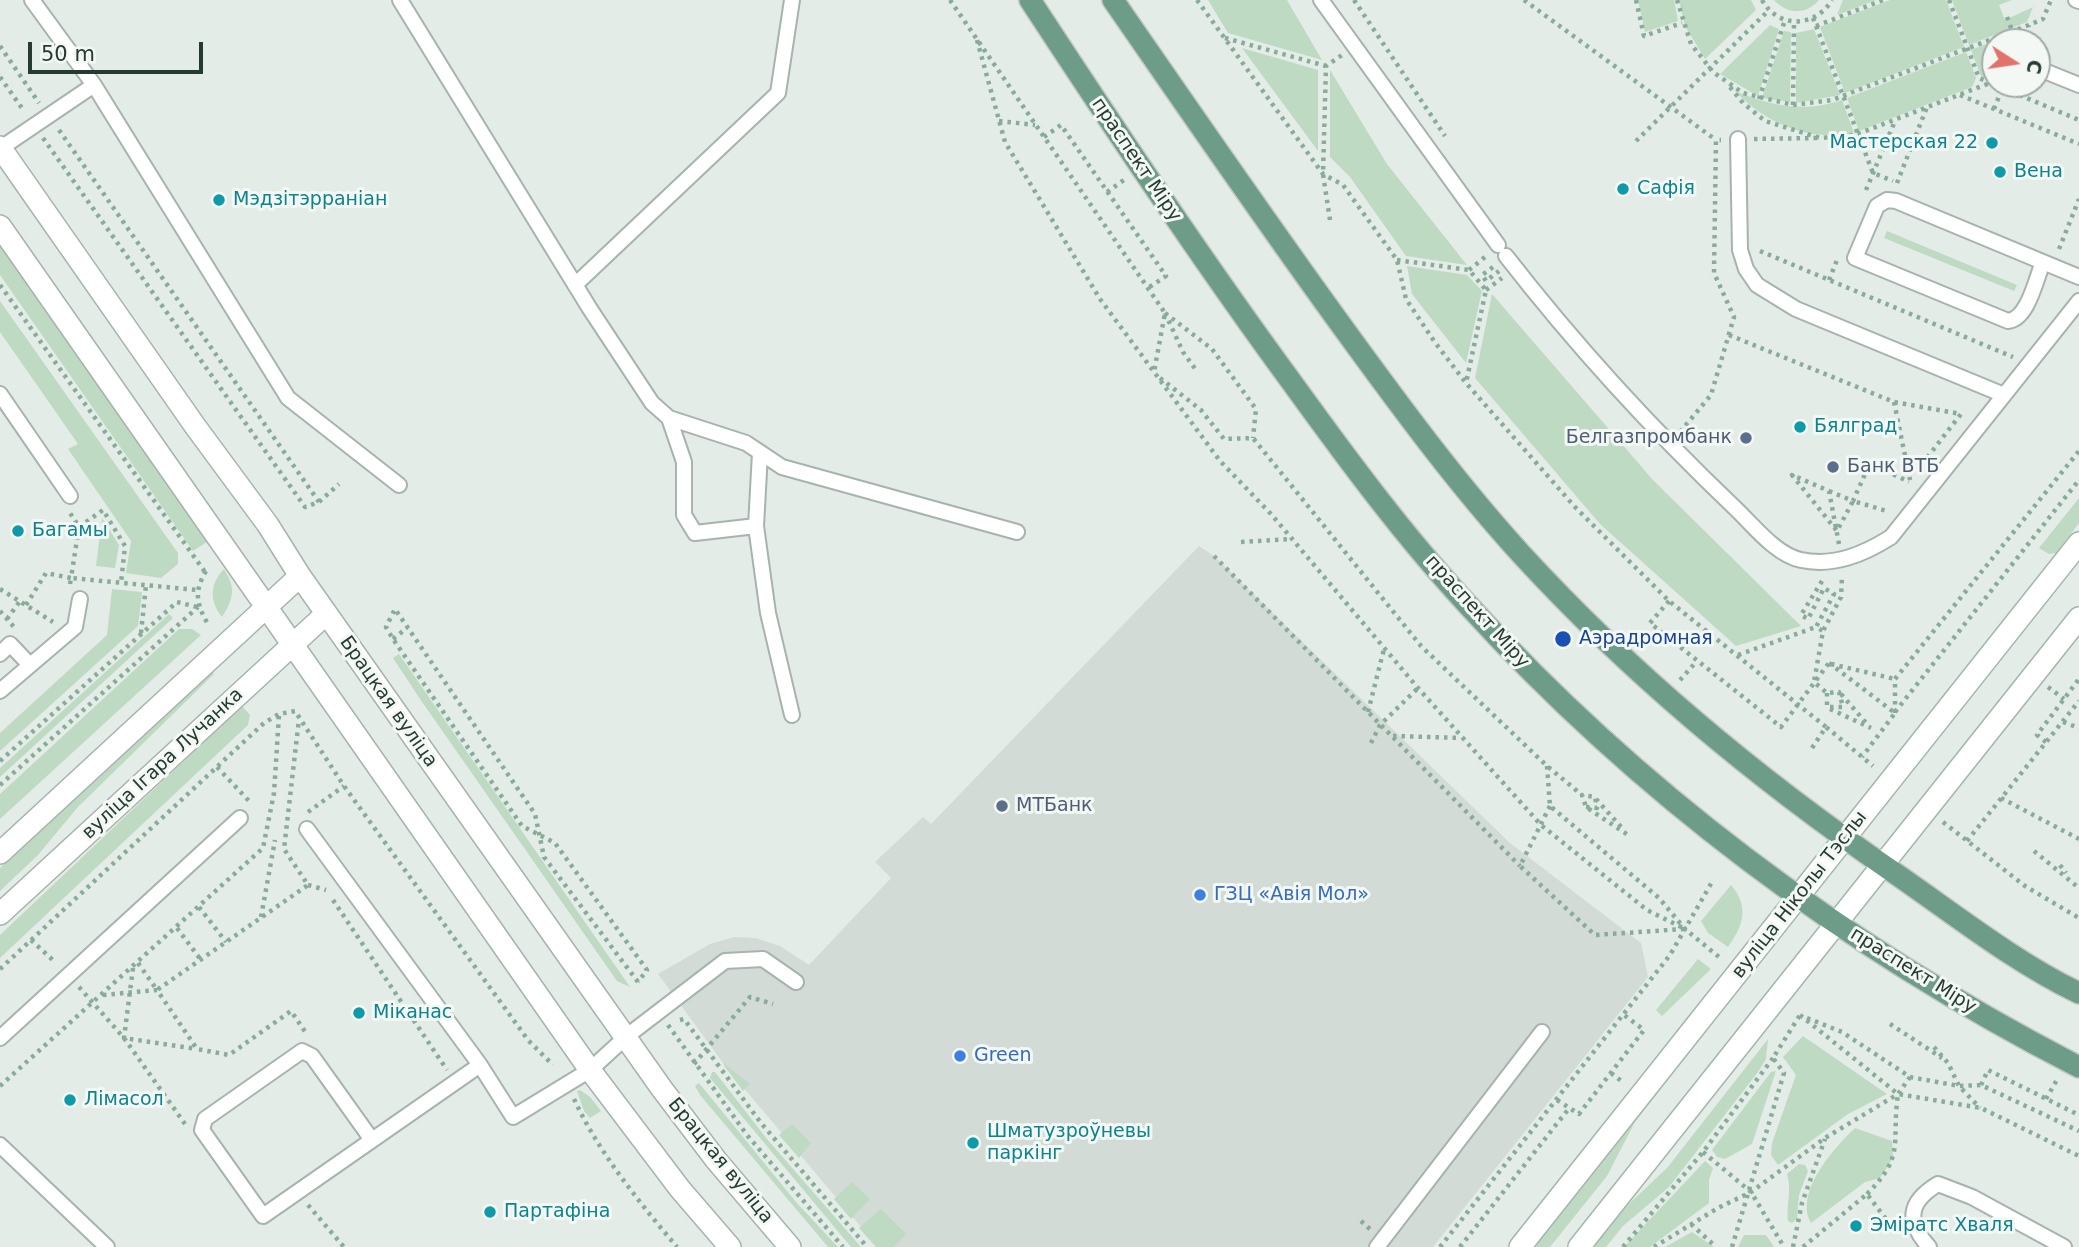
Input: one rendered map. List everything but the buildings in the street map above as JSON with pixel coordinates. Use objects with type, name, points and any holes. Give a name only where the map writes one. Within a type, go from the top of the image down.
[{"type":"main road","name":"праспект Міру","points":[[1030,0],[1214,277],[1375,497],[1467,604],[1553,694],[1652,784],[1735,853],[1836,923],[2011,1032],[2079,1067]]},
{"type":"main road","points":[[1114,0],[1275,234],[1433,451],[1521,555],[1605,641],[1699,728],[1845,839],[2079,993]]},
{"type":"street","name":"Брацкая вуліца","points":[[1,147],[195,426],[268,525],[326,614],[542,922],[716,1160],[790,1247]]},
{"type":"street","points":[[0,226],[590,1070],[730,1247]]},
{"type":"street","name":"вуліца Ніколы Тэслы","points":[[1520,1247],[2079,543]]},
{"type":"street","points":[[0,853],[300,576]]},
{"type":"street","name":"вуліца Ігара Лучанка","points":[[0,914],[326,614]]},
{"type":"street","points":[[1579,1247],[2079,618]]},
{"type":"lane","points":[[32,0],[94,85],[288,398],[399,485]]},
{"type":"lane","points":[[400,0],[575,285],[652,403],[668,418],[746,443],[782,467],[1017,532]]},
{"type":"lane","points":[[575,285],[778,93],[792,0]]},
{"type":"lane","points":[[1321,0],[1499,251],[1554,318],[1676,451],[1774,546],[1799,560],[1842,562],[1864,554],[1891,537],[2079,301]]},
{"type":"lane","points":[[2051,74],[2079,85]]},
{"type":"lane","points":[[1,147],[94,85]]},
{"type":"lane","points":[[1738,139],[1740,250],[1746,269],[1757,285],[1796,309],[2004,395]]},
{"type":"lane","points":[[2048,264],[2022,313],[2015,320],[2008,321],[1855,258],[1877,206],[1891,200],[2048,264],[2079,277]]},
{"type":"lane","points":[[0,394],[71,496]]},
{"type":"lane","points":[[668,418],[684,462],[684,515],[695,533],[756,526]]},
{"type":"lane","points":[[760,453],[756,526],[768,613],[792,715]]},
{"type":"lane","points":[[0,691],[75,626],[80,599]]},
{"type":"lane","points":[[4,625],[5,649],[29,664]]},
{"type":"lane","points":[[0,1038],[240,818]]},
{"type":"lane","points":[[302,825],[480,1065],[513,1117],[590,1070],[627,1036],[725,961],[763,959],[796,982]]},
{"type":"lane","points":[[1377,1247],[1542,1032]]},
{"type":"lane","points":[[372,1140],[312,1056],[302,1052],[205,1119],[202,1130],[262,1216],[297,1193],[480,1065]]},
{"type":"lane","points":[[0,1145],[107,1247]]},
{"type":"lane","points":[[1929,1247],[1917,1233],[1913,1212],[1921,1195],[1938,1185],[1972,1197],[2064,1247]]},
{"type":"path","points":[[950,0],[1165,313],[1183,352],[1196,370]]},
{"type":"path","points":[[1354,0],[1450,143]]},
{"type":"path","points":[[1524,0],[1716,140]]},
{"type":"path","points":[[1636,0],[1644,36],[1682,23]]},
{"type":"path","points":[[1676,0],[1691,44],[1710,69],[1765,121],[1791,131],[1820,138],[1858,134],[1981,86]]},
{"type":"path","points":[[1762,0],[1769,10],[1794,22],[1813,18],[1832,0]]},
{"type":"path","points":[[1816,26],[1883,0]]},
{"type":"path","points":[[1949,0],[1979,78],[1974,89]]},
{"type":"path","points":[[2019,28],[2043,19],[2050,0]]},
{"type":"path","points":[[1200,2],[1323,174],[1343,185],[1398,260],[1406,299],[1466,383],[1575,507],[1669,601],[1873,766]]},
{"type":"path","points":[[1636,142],[1769,10]]},
{"type":"path","points":[[2007,17],[2011,28]]},
{"type":"path","points":[[1813,18],[1873,173],[1910,188]]},
{"type":"path","points":[[1759,99],[1785,20]]},
{"type":"path","points":[[1793,105],[1794,22]]},
{"type":"path","points":[[2027,28],[2029,24]]},
{"type":"path","points":[[1224,37],[1328,64],[1323,174],[1330,220]]},
{"type":"path","points":[[977,40],[1004,142],[1100,299],[1220,461],[1292,539],[1418,688],[1541,825],[1647,910],[1685,929]]},
{"type":"path","points":[[1727,84],[1759,99],[1793,105],[1814,104],[1843,96],[1981,43]]},
{"type":"path","points":[[0,46],[319,502]]},
{"type":"path","points":[[0,77],[305,507],[319,502],[339,484]]},
{"type":"path","points":[[1959,95],[2079,144]]},
{"type":"path","points":[[1994,109],[1998,98]]},
{"type":"path","points":[[2030,98],[2079,120]]},
{"type":"path","points":[[1897,183],[1927,107]]},
{"type":"path","points":[[999,121],[1035,125]]},
{"type":"path","points":[[1044,137],[1061,125],[1166,276],[1147,288]]},
{"type":"path","points":[[2048,264],[2059,247],[2079,199]]},
{"type":"path","points":[[2047,242],[2059,247]]},
{"type":"path","points":[[1398,260],[1469,270],[1499,251]]},
{"type":"path","points":[[1466,383],[1486,290],[1469,270]]},
{"type":"path","points":[[0,285],[205,572]]},
{"type":"path","points":[[1153,373],[1165,313]]},
{"type":"path","points":[[1165,313],[1212,349],[1256,409],[1253,438],[1421,646],[1547,766],[1582,794],[1595,797],[1628,835],[1586,807],[1582,794]]},
{"type":"path","points":[[1729,335],[1894,402],[1961,414],[1902,491]]},
{"type":"path","points":[[1153,373],[1201,410],[1224,439],[1253,438]]},
{"type":"path","points":[[1894,402],[1910,480]]},
{"type":"path","points":[[1674,419],[1683,429]]},
{"type":"path","points":[[1895,713],[1895,680],[2079,451]]},
{"type":"path","points":[[1837,531],[1870,463],[1910,480]]},
{"type":"path","points":[[1837,531],[1792,475],[1886,512],[1894,501]]},
{"type":"path","points":[[1862,757],[2079,481]]},
{"type":"path","points":[[1814,682],[1823,631],[1841,597],[1842,562],[1829,491]]},
{"type":"path","points":[[79,527],[103,510],[125,546],[121,583]]},
{"type":"path","points":[[1241,542],[1292,539]]},
{"type":"path","points":[[1214,556],[1520,866],[1595,935],[1685,929]]},
{"type":"path","points":[[208,624],[198,607],[197,590],[205,572],[214,562]]},
{"type":"path","points":[[1737,655],[1816,627],[1834,594],[1824,588],[1808,619],[1801,615],[1818,584],[1842,562]]},
{"type":"path","points":[[25,605],[46,573],[71,578]]},
{"type":"path","points":[[141,635],[146,585]]},
{"type":"path","points":[[4,625],[20,601]]},
{"type":"path","points":[[1669,601],[1650,623],[1781,727],[1829,663]]},
{"type":"path","points":[[0,761],[177,602],[198,607]]},
{"type":"path","points":[[0,785],[198,607]]},
{"type":"path","points":[[407,628],[395,609],[386,627],[393,639],[522,827],[538,834],[555,843],[647,970],[638,982],[544,857],[538,834],[535,814],[407,628]]},
{"type":"path","points":[[0,611],[4,625]]},
{"type":"path","points":[[50,631],[57,624]]},
{"type":"path","points":[[4,625],[16,629]]},
{"type":"path","points":[[1816,627],[1823,631]]},
{"type":"path","points":[[393,639],[407,628]]},
{"type":"path","points":[[1368,713],[1384,648]]},
{"type":"path","points":[[1829,663],[1895,680]]},
{"type":"path","points":[[1829,663],[1895,713]]},
{"type":"path","points":[[2046,742],[2037,735],[2079,679]]},
{"type":"path","points":[[1814,682],[1827,693],[1839,692]]},
{"type":"path","points":[[1371,743],[1380,724],[1418,688]]},
{"type":"path","points":[[1827,707],[1871,728],[1839,692]]},
{"type":"path","points":[[1827,707],[1843,707],[1839,692]]},
{"type":"path","points":[[1827,693],[1827,707]]},
{"type":"path","points":[[1967,841],[2079,701]]},
{"type":"path","points":[[0,969],[264,723],[279,714],[295,711],[344,786],[528,1040],[553,1065]]},
{"type":"path","points":[[0,1086],[94,1004],[263,848],[274,793],[279,714]]},
{"type":"path","points":[[299,718],[284,849],[308,885]]},
{"type":"path","points":[[2063,722],[2079,728]]},
{"type":"path","points":[[1812,748],[1826,727]]},
{"type":"path","points":[[1392,736],[1462,738]]},
{"type":"path","points":[[1520,866],[1550,806],[1547,766]]},
{"type":"path","points":[[217,767],[251,803]]},
{"type":"path","points":[[306,814],[344,786]]},
{"type":"path","points":[[1586,807],[1597,808],[1595,797]]},
{"type":"path","points":[[2001,798],[2079,839]]},
{"type":"path","points":[[1550,806],[1659,898],[1685,929],[1719,957]]},
{"type":"path","points":[[260,813],[268,822]]},
{"type":"path","points":[[1940,819],[2025,886],[2079,918]]},
{"type":"path","points":[[287,827],[302,825]]},
{"type":"path","points":[[265,837],[285,843]]},
{"type":"path","points":[[261,917],[275,840]]},
{"type":"path","points":[[2034,851],[2079,888]]},
{"type":"path","points":[[2060,866],[2070,880]]},
{"type":"path","points":[[1440,1247],[1670,955],[1712,881]]},
{"type":"path","points":[[103,995],[157,990],[308,885],[325,888],[448,1071],[438,1079]]},
{"type":"path","points":[[199,907],[226,942]]},
{"type":"path","points":[[177,928],[201,960]]},
{"type":"path","points":[[31,940],[69,976],[124,1038],[187,1127]]},
{"type":"path","points":[[138,963],[197,1049]]},
{"type":"path","points":[[124,1038],[132,968]]},
{"type":"path","points":[[694,1064],[707,1052],[750,997],[773,1004]]},
{"type":"path","points":[[124,1038],[229,1055],[291,1011],[312,1042]]},
{"type":"path","points":[[1557,1100],[1579,1114],[1644,1030],[1624,1015]]},
{"type":"path","points":[[1623,1247],[1703,1152],[1773,1058],[1800,1015]]},
{"type":"path","points":[[1800,1015],[1842,1032],[1910,1077],[1959,1086],[1981,1085],[2079,1130]]},
{"type":"path","points":[[1800,1015],[1898,1094],[1981,1108],[2079,1156]]},
{"type":"path","points":[[843,1247],[747,1135],[667,1023],[684,1019],[761,1124],[867,1247]]},
{"type":"path","points":[[1890,1024],[1948,1063]]},
{"type":"path","points":[[1934,1047],[1948,1063],[1959,1086],[1981,1108]]},
{"type":"path","points":[[1732,1247],[1751,1192],[1784,1073],[1773,1058]]},
{"type":"path","points":[[1981,1085],[1988,1070],[2079,1115]]},
{"type":"path","points":[[1654,1247],[1751,1192],[1825,1138],[1898,1094],[1910,1077]]},
{"type":"path","points":[[570,1092],[586,1126],[649,1214],[677,1247]]},
{"type":"path","points":[[1803,1247],[1867,1194],[1887,1173],[1896,1152],[1894,1123],[1898,1094]]},
{"type":"path","points":[[1460,1247],[1570,1107]]},
{"type":"path","points":[[1793,1247],[1802,1203],[1825,1138]]},
{"type":"path","points":[[1703,1152],[1751,1192],[1784,1247]]},
{"type":"path","points":[[297,1193],[344,1247]]},
{"type":"path","points":[[1867,1194],[1899,1237]]},
{"type":"path","points":[[1691,1224],[1716,1247]]},
{"type":"shaded area","name":"ГЗЦ «Авія Мол»","points":[[1199,546],[1214,556],[1510,843],[1641,943],[1648,977],[1433,1247],[878,1247],[726,1067],[658,974],[710,944],[734,937],[756,938],[780,946],[809,965],[891,878],[875,862],[923,817],[931,824]]},
{"type":"green space","points":[[1208,0],[1287,0],[1322,60],[1228,33]]},
{"type":"green space","points":[[1638,0],[1674,0],[1678,21],[1645,32]]},
{"type":"green space","points":[[1679,0],[1751,0],[1756,10],[1705,59],[1685,26]]},
{"type":"green space","points":[[1774,0],[1819,0],[1803,11],[1791,11]]},
{"type":"green space","points":[[1843,0],[1876,0],[1837,15]]},
{"type":"green space","points":[[1890,0],[1946,0],[1964,47],[1845,93],[1820,27]]},
{"type":"green space","points":[[1952,0],[2012,0],[1999,5],[2005,20],[2033,7],[2027,22],[2012,28],[1981,28],[1981,40],[1969,45]]},
{"type":"green space","points":[[1770,25],[1779,29],[1758,96],[1720,74]]},
{"type":"green space","points":[[1814,29],[1840,95],[1796,103],[1796,33]]},
{"type":"green space","points":[[1784,31],[1791,32],[1790,102],[1762,98]]},
{"type":"green space","points":[[1981,46],[1981,76],[1971,50]]},
{"type":"green space","points":[[1242,48],[1318,70],[1318,151]]},
{"type":"green space","points":[[1966,52],[1976,78],[1972,87],[1859,131],[1847,98]]},
{"type":"green space","points":[[1330,70],[1387,164],[1467,265],[1406,256],[1350,177],[1330,157]]},
{"type":"green space","points":[[1735,91],[1762,101],[1788,106],[1814,106],[1842,100],[1854,133],[1821,135],[1790,128],[1760,113]]},
{"type":"green space","points":[[1887,231],[2017,285],[2014,291],[1884,238]]},
{"type":"green space","points":[[0,245],[207,542],[193,551],[0,275]]},
{"type":"green space","points":[[1407,266],[1467,275],[1482,291],[1466,363],[1412,294]]},
{"type":"green space","points":[[1492,294],[1653,480],[1801,626],[1736,646],[1600,524],[1475,378]]},
{"type":"green space","points":[[0,301],[178,553],[178,564],[161,578],[126,573],[131,541],[68,449],[78,444],[0,332]]},
{"type":"green space","points":[[2079,498],[2079,523],[2056,553],[2049,554],[2039,548]]},
{"type":"green space","points":[[102,518],[119,545],[115,568],[96,566]]},
{"type":"green space","points":[[224,569],[232,593],[222,617],[215,605],[213,592],[216,580]]},
{"type":"green space","points":[[112,589],[142,592],[138,626],[0,751],[0,733],[107,635]]},
{"type":"green space","points":[[169,614],[173,618],[0,777],[0,768]]},
{"type":"green space","points":[[179,629],[192,629],[201,635],[0,819],[0,794]]},
{"type":"green space","points":[[399,654],[630,987],[617,981],[420,699],[393,658]]},
{"type":"green space","points":[[212,670],[214,674],[77,808],[38,855],[0,891],[0,868]]},
{"type":"green space","points":[[242,706],[250,715],[248,725],[0,958],[0,935]]},
{"type":"green space","points":[[1731,885],[1741,901],[1742,916],[1741,924],[1728,947],[1708,933],[1701,921]]},
{"type":"green space","points":[[1698,959],[1711,969],[1662,1016],[1656,1010]]},
{"type":"green space","points":[[1733,989],[1737,992],[1635,1122],[1607,1176],[1550,1247],[1529,1247]]},
{"type":"green space","points":[[1803,1036],[1887,1094],[1848,1114],[1778,1165],[1771,1155],[1772,1143],[1796,1075],[1783,1057]]},
{"type":"green space","points":[[1768,1039],[1766,1059],[1758,1072],[1669,1187],[1623,1226],[1606,1247],[1592,1247],[1615,1217],[1667,1168]]},
{"type":"green space","points":[[723,1063],[750,1084],[743,1091],[725,1067]]},
{"type":"green space","points":[[1776,1071],[1752,1144],[1725,1159],[1717,1157],[1712,1150],[1771,1072]]},
{"type":"green space","points":[[712,1072],[715,1072],[767,1139],[861,1247],[851,1247],[710,1078]]},
{"type":"green space","points":[[699,1083],[796,1202],[838,1247],[828,1247],[700,1095],[695,1086]]},
{"type":"green space","points":[[580,1090],[590,1097],[601,1111],[590,1118],[584,1111],[577,1091]]},
{"type":"green space","points":[[792,1124],[811,1143],[799,1158],[779,1135]]},
{"type":"green space","points":[[1855,1128],[1892,1141],[1893,1158],[1880,1178],[1865,1182],[1811,1223],[1807,1211],[1812,1185],[1827,1159]]},
{"type":"green space","points":[[1705,1161],[1713,1168],[1709,1180],[1709,1203],[1650,1247],[1624,1247]]},
{"type":"green space","points":[[1799,1164],[1805,1165],[1808,1171],[1799,1195],[1797,1219],[1792,1223],[1788,1221],[1787,1174]]},
{"type":"green space","points":[[852,1182],[870,1199],[851,1219],[834,1199]]},
{"type":"green space","points":[[881,1209],[906,1234],[894,1247],[876,1247],[859,1228]]},
{"type":"green space","points":[[1692,1232],[1714,1247],[1665,1247]]},
{"type":"green space","points":[[1744,1235],[1766,1235],[1774,1247],[1738,1247]]},
{"type":"place","name":"Мастерская 22","points":[[1992,143]]},
{"type":"place","name":"Вена","points":[[2000,172]]},
{"type":"place","name":"Сафія","points":[[1623,189]]},
{"type":"place","name":"Мэдзітэрраніан","points":[[219,200]]},
{"type":"place","name":"Бялград","points":[[1800,427]]},
{"type":"place","name":"Белгазпромбанк","points":[[1746,438]]},
{"type":"place","name":"Банк ВТБ","points":[[1833,467]]},
{"type":"place","name":"Багамы","points":[[18,531]]},
{"type":"place","name":"Аэрадромная","points":[[1563,639]]},
{"type":"place","name":"МТБанк","points":[[1002,806]]},
{"type":"place","name":"ГЗЦ «Авія Мол»","points":[[1200,895]]},
{"type":"place","name":"Міканас","points":[[359,1013]]},
{"type":"place","name":"Green","points":[[960,1056]]},
{"type":"place","name":"Лімасол","points":[[70,1100]]},
{"type":"place","name":"Шматузроўневы паркінг","points":[[973,1143]]},
{"type":"place","name":"Партафіна","points":[[490,1212]]},
{"type":"place","name":"Эміратс Хваля","points":[[1856,1226]]}]
